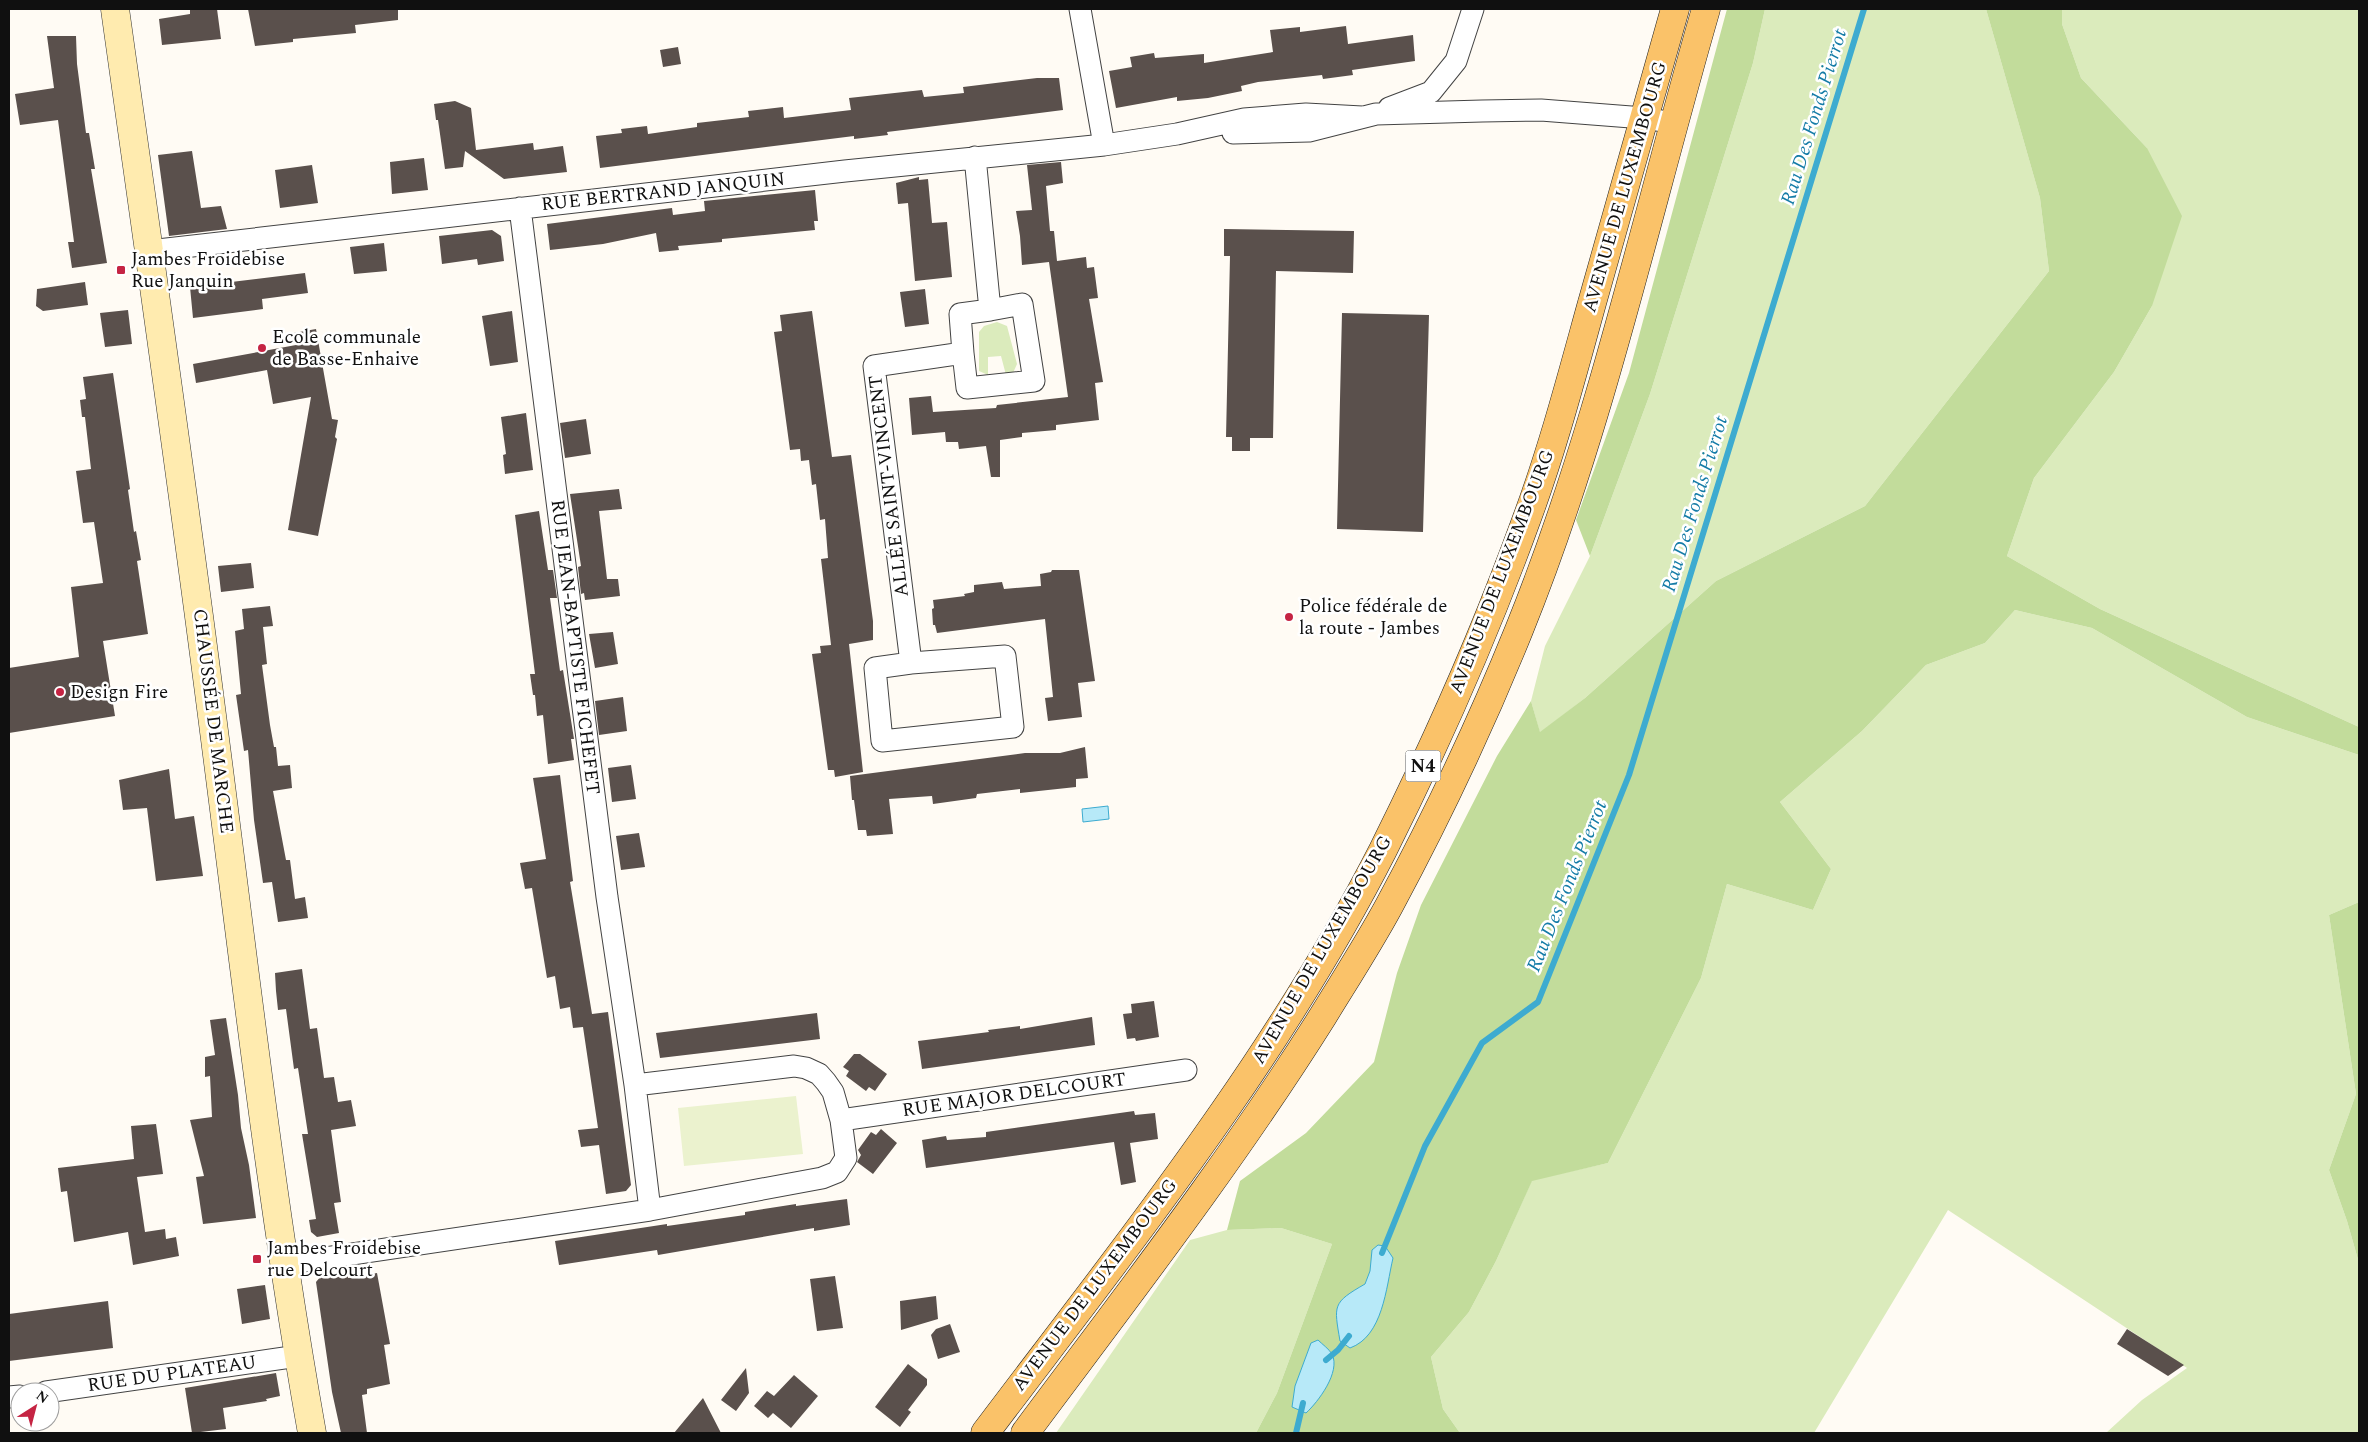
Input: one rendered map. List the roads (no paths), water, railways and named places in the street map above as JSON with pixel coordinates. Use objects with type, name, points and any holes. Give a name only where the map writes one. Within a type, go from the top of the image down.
[{"type":"main road","name":"CHAUSSÉE DE MARCHE","points":[[115,9],[285,1264],[298,1356],[312,1433]]},
{"type":"main road","name":"AVENUE DE LUXEMBOURG","points":[[985,1433],[1124,1250],[1248,1076],[1306,985],[1383,849],[1454,698],[1489,618],[1528,515],[1562,410],[1675,9]]},
{"type":"main road","name":"AVENUE DE LUXEMBOURG","points":[[1025,1433],[1149,1268],[1277,1088],[1388,909],[1435,817],[1519,630],[1559,524],[1593,413],[1706,9]]},
{"type":"street","points":[[1080,9],[1104,146]]},
{"type":"street","points":[[1369,115],[1430,92],[1456,61],[1473,9]]},
{"type":"street","name":"RUE BERTRAND JANQUIN","points":[[149,251],[975,157],[1104,146],[1178,134],[1309,131],[1369,115],[1541,110],[1644,118],[1674,123]]},
{"type":"street","points":[[975,157],[990,310]]},
{"type":"street","name":"RUE JEAN-BAPTISTE FICHEFET","points":[[520,208],[607,897],[635,1085],[650,1210]]},
{"type":"street","points":[[1022,304],[1034,381],[967,388],[962,353],[960,314],[990,310],[1022,304]]},
{"type":"street","name":"ALLÉE SAINT-VINCENT","points":[[911,663],[874,366],[962,353]]},
{"type":"street","points":[[1005,656],[1013,727],[882,741],[875,668],[911,663],[1005,656]]},
{"type":"street","points":[[285,1264],[650,1210],[831,1175],[843,1165],[846,1158],[841,1120],[833,1092],[819,1074],[806,1068],[794,1066],[635,1085]]},
{"type":"street","name":"RUE MAJOR DELCOURT","points":[[841,1120],[1186,1070]]},
{"type":"street","name":"RUE DU PLATEAU","points":[[60,1390],[298,1356]]},
{"type":"water","points":[[1108,806],[1109,819],[1083,822],[1082,809]]},
{"type":"water","points":[[1378,1245],[1385,1246],[1393,1258],[1385,1296],[1381,1310],[1370,1333],[1361,1342],[1350,1348],[1340,1341],[1337,1320],[1338,1306],[1346,1296],[1365,1284],[1370,1271],[1372,1250]]},
{"type":"water","points":[[1318,1340],[1332,1354],[1334,1361],[1333,1369],[1327,1386],[1306,1413],[1292,1407],[1295,1386],[1311,1343]]},
{"type":"waterway","name":"Rau Des Fonds Pierrot","points":[[1382,1253],[1425,1146],[1482,1043],[1538,1002],[1629,775],[1864,9]]},
{"type":"waterway","points":[[1326,1360],[1338,1350],[1349,1336]]},
{"type":"waterway","points":[[1296,1433],[1303,1403]]},
{"type":"place","name":"Jambes Froidebise Rue Janquin","points":[[121,270]]},
{"type":"place","name":"Ecole communale de Basse-Enhaive","points":[[262,348]]},
{"type":"place","name":"Police fédérale de la route - Jambes","points":[[1289,617]]},
{"type":"place","name":"Design Fire","points":[[60,692]]},
{"type":"place","name":"Jambes Froidebise rue Delcourt","points":[[257,1259]]}]
